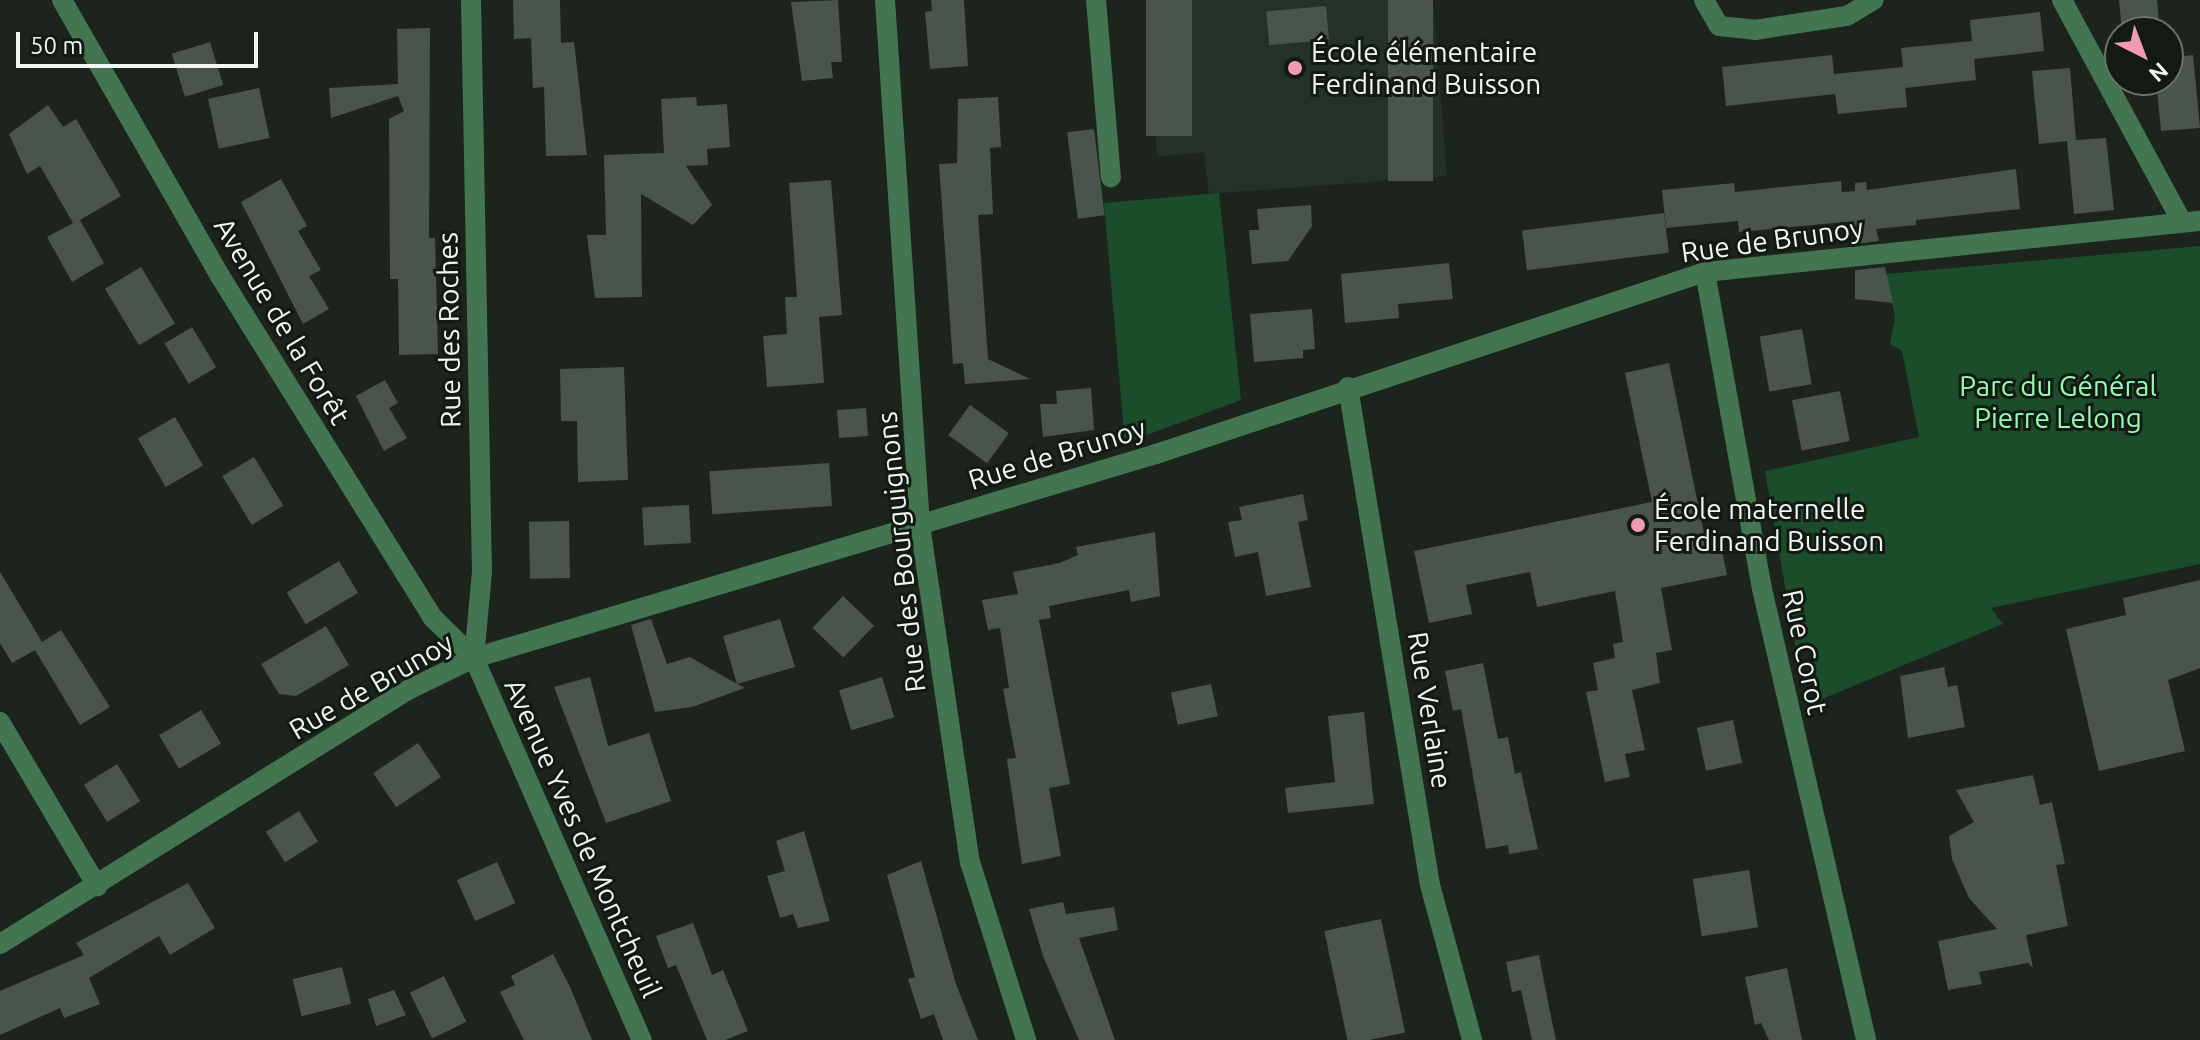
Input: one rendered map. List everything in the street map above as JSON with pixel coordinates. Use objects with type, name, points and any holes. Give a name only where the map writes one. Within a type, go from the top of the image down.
[{"type":"street","name":"Avenue de la Forêt","points":[[62,0],[220,276],[432,617],[474,658]]},
{"type":"street","name":"Rue des Roches","points":[[471,0],[482,572],[474,658]]},
{"type":"street","name":"Rue des Bourguignons","points":[[885,0],[920,525],[970,862],[1026,1040]]},
{"type":"street","points":[[1096,0],[1111,177]]},
{"type":"street","points":[[1704,0],[1719,26],[1755,30],[1847,16],[1874,0]]},
{"type":"street","points":[[2062,0],[2191,222]]},
{"type":"street","name":"Rue de Brunoy","points":[[0,944],[408,690],[474,658],[920,525],[1705,272],[2191,222]]},
{"type":"street","name":"Rue Corot","points":[[1705,272],[1762,589],[1866,1040]]},
{"type":"street","name":"Rue Verlaine","points":[[1348,387],[1430,885],[1472,1040]]},
{"type":"street","name":"Avenue Yves de Montcheuil","points":[[474,658],[642,1040]]},
{"type":"street","points":[[0,722],[97,886]]},
{"type":"shaded area","name":"École élémentaire Ferdinand Buisson","points":[[1146,0],[1433,0],[1447,176],[1209,194],[1204,153],[1157,156]]},
{"type":"green space","points":[[1219,193],[1241,400],[1125,443],[1104,203]]},
{"type":"green space","name":"Parc du Général Pierre Lelong","points":[[2200,246],[2200,564],[1991,608],[2003,624],[1817,701],[1812,646],[1796,649],[1765,471],[1919,437],[1902,351],[1890,344],[1895,317],[1886,274]]},
{"type":"building","points":[[513,0],[560,0],[561,43],[574,42],[587,155],[546,156],[544,87],[533,88],[531,38],[514,39]]},
{"type":"building","points":[[838,0],[842,62],[831,62],[833,78],[802,81],[791,2]]},
{"type":"building","points":[[931,0],[964,0],[968,66],[930,69],[925,12],[932,11]]},
{"type":"building","points":[[1146,0],[1192,0],[1192,136],[1146,136]]},
{"type":"building","points":[[1388,0],[1433,0],[1433,181],[1388,181]]},
{"type":"building","points":[[2119,0],[2157,0],[2158,16],[2120,16]]},
{"type":"building","points":[[1326,6],[1329,40],[1269,45],[1266,11]]},
{"type":"building","points":[[2040,12],[2044,51],[1974,59],[1976,80],[1905,88],[1907,107],[1838,114],[1835,94],[1726,106],[1722,67],[1832,55],[1834,74],[1903,67],[1901,48],[1972,41],[1970,20]]},
{"type":"building","points":[[430,28],[429,238],[435,238],[438,354],[399,355],[398,279],[390,279],[389,119],[404,111],[398,96],[331,118],[329,88],[398,84],[397,29]]},
{"type":"building","points":[[210,42],[223,85],[185,97],[172,54]]},
{"type":"building","points":[[2193,55],[2200,128],[2161,131],[2158,96],[2184,96],[2184,56]]},
{"type":"building","points":[[2070,68],[2076,140],[2106,138],[2114,210],[2074,214],[2067,141],[2039,144],[2032,71]]},
{"type":"building","points":[[259,88],[270,138],[219,149],[208,99]]},
{"type":"building","points":[[696,97],[697,106],[727,104],[730,147],[707,149],[708,165],[686,166],[712,205],[693,225],[641,194],[642,297],[595,298],[587,235],[606,235],[604,155],[664,153],[661,99]]},
{"type":"building","points":[[998,97],[1001,147],[990,148],[993,214],[978,215],[988,359],[1030,379],[965,384],[963,363],[953,364],[939,164],[957,163],[958,99]]},
{"type":"building","points":[[48,105],[63,127],[76,119],[121,196],[80,220],[104,263],[72,282],[47,237],[73,223],[40,166],[27,174],[9,134]]},
{"type":"building","points":[[1094,129],[1105,215],[1078,219],[1067,132]]},
{"type":"building","points":[[2016,169],[2020,209],[1916,220],[1916,225],[1876,229],[1879,241],[1855,244],[1855,231],[1846,232],[1845,222],[1739,232],[1738,221],[1666,228],[1662,190],[1734,183],[1735,192],[1841,181],[1842,192],[1855,191],[1855,183],[1866,182],[1867,190]]},
{"type":"building","points":[[281,179],[307,226],[298,231],[321,270],[309,276],[329,309],[303,324],[241,202]]},
{"type":"building","points":[[831,180],[842,315],[819,317],[824,383],[767,387],[763,336],[787,334],[785,297],[797,297],[789,183]]},
{"type":"building","points":[[1311,205],[1312,226],[1288,261],[1252,264],[1249,230],[1259,230],[1257,209]]},
{"type":"building","points":[[1664,213],[1669,253],[1527,270],[1522,230]]},
{"type":"building","points":[[1449,263],[1453,299],[1398,304],[1399,318],[1345,323],[1341,274]]},
{"type":"building","points":[[141,267],[175,324],[139,345],[105,289]]},
{"type":"building","points":[[1885,267],[1893,303],[1855,299],[1855,270]]},
{"type":"building","points":[[1312,309],[1315,349],[1303,350],[1303,358],[1254,362],[1250,314]]},
{"type":"building","points":[[192,327],[216,367],[189,384],[165,343]]},
{"type":"building","points":[[1802,329],[1812,384],[1769,392],[1760,336]]},
{"type":"building","points":[[1669,363],[1704,533],[1718,531],[1727,575],[1661,588],[1672,650],[1656,653],[1660,683],[1632,690],[1645,750],[1625,754],[1630,777],[1605,782],[1586,692],[1598,690],[1593,663],[1615,658],[1613,644],[1623,642],[1615,591],[1537,607],[1530,572],[1466,585],[1472,614],[1429,623],[1414,551],[1652,502],[1625,373]]},
{"type":"building","points":[[624,367],[628,480],[578,482],[577,421],[561,421],[560,369]]},
{"type":"building","points":[[385,380],[398,403],[389,408],[407,438],[384,451],[356,396]]},
{"type":"building","points":[[1091,388],[1094,430],[1043,437],[1040,404],[1057,404],[1056,391]]},
{"type":"building","points":[[1840,391],[1850,441],[1802,450],[1792,400]]},
{"type":"building","points":[[970,405],[1009,433],[987,463],[948,435]]},
{"type":"building","points":[[866,408],[868,436],[839,438],[837,410]]},
{"type":"building","points":[[175,417],[203,465],[166,487],[138,438]]},
{"type":"building","points":[[254,457],[283,506],[252,525],[222,476]]},
{"type":"building","points":[[829,463],[832,506],[712,514],[709,471]]},
{"type":"building","points":[[1303,494],[1308,520],[1298,522],[1311,587],[1266,596],[1258,552],[1235,557],[1228,522],[1242,520],[1239,507]]},
{"type":"building","points":[[689,505],[691,543],[644,545],[642,507]]},
{"type":"building","points":[[569,521],[570,578],[530,579],[529,522]]},
{"type":"building","points":[[1155,532],[1160,596],[1131,602],[1129,590],[1049,606],[1051,618],[1039,620],[1070,784],[1049,788],[1061,856],[1022,864],[1007,759],[1016,758],[1003,689],[1009,688],[1000,628],[988,630],[982,600],[1018,594],[1013,572],[1060,563],[1078,555],[1076,547]]},
{"type":"building","points":[[339,561],[358,593],[306,624],[287,592]]},
{"type":"building","points":[[0,572],[42,642],[61,630],[110,707],[80,725],[35,650],[12,663],[0,643]]},
{"type":"building","points":[[2200,580],[2200,668],[2168,680],[2185,751],[2099,771],[2066,629],[2126,615],[2123,598]]},
{"type":"building","points":[[843,596],[874,626],[843,658],[812,628]]},
{"type":"building","points":[[651,619],[667,664],[690,657],[745,688],[692,707],[655,712],[631,625]]},
{"type":"building","points":[[780,619],[795,667],[737,684],[723,636]]},
{"type":"building","points":[[326,626],[349,665],[296,696],[279,694],[261,664]]},
{"type":"building","points":[[1483,663],[1498,739],[1508,737],[1515,774],[1521,772],[1538,849],[1509,854],[1508,845],[1486,849],[1461,709],[1453,711],[1445,671]]},
{"type":"building","points":[[1944,667],[1948,687],[1957,685],[1965,727],[1908,738],[1900,676]]},
{"type":"building","points":[[590,677],[608,746],[649,733],[671,801],[606,823],[554,687]]},
{"type":"building","points":[[882,677],[894,717],[851,730],[839,690]]},
{"type":"building","points":[[1211,684],[1218,716],[1178,725],[1171,693]]},
{"type":"building","points":[[201,710],[221,743],[179,769],[159,735]]},
{"type":"building","points":[[1364,712],[1374,804],[1288,813],[1285,788],[1335,782],[1328,716]]},
{"type":"building","points":[[1733,720],[1742,763],[1706,771],[1697,728]]},
{"type":"building","points":[[418,743],[441,777],[396,807],[373,773]]},
{"type":"building","points":[[117,764],[140,801],[107,822],[84,785]]},
{"type":"building","points":[[2033,775],[2040,805],[2052,802],[2065,864],[2056,865],[2068,926],[2026,935],[2033,968],[2028,963],[1979,972],[1982,984],[1948,990],[1938,941],[1997,929],[1969,898],[1952,859],[1949,836],[1974,822],[1956,790]]},
{"type":"building","points":[[299,811],[318,842],[285,862],[266,832]]},
{"type":"building","points":[[804,831],[830,921],[798,928],[793,914],[780,918],[767,876],[785,871],[776,841]]},
{"type":"building","points":[[921,861],[956,984],[978,1040],[943,1040],[934,1014],[921,1019],[908,979],[915,977],[887,875]]},
{"type":"building","points":[[497,862],[515,903],[475,921],[457,880]]},
{"type":"building","points":[[1749,870],[1758,927],[1702,936],[1693,879]]},
{"type":"building","points":[[188,883],[215,928],[170,955],[159,936],[89,978],[100,1004],[64,1018],[60,1008],[0,1035],[0,991],[84,955],[76,943]]},
{"type":"building","points":[[1063,902],[1066,914],[1114,907],[1118,930],[1079,938],[1115,1040],[1079,1040],[1043,956],[1029,909]]},
{"type":"building","points":[[1381,919],[1405,1032],[1370,1040],[1347,1040],[1324,931]]},
{"type":"building","points":[[693,923],[712,975],[723,970],[748,1031],[725,1040],[707,1040],[676,965],[668,968],[656,936]]},
{"type":"building","points":[[553,954],[592,1040],[524,1040],[500,992],[515,985],[511,976]]},
{"type":"building","points":[[1539,955],[1556,1040],[1532,1040],[1521,990],[1512,992],[1506,962]]},
{"type":"building","points":[[342,967],[351,1004],[302,1016],[293,979]]},
{"type":"building","points":[[1787,968],[1802,1040],[1769,1040],[1761,1023],[1755,1025],[1745,977]]},
{"type":"building","points":[[444,976],[466,1022],[432,1038],[410,993]]},
{"type":"building","points":[[394,990],[406,1015],[376,1026],[368,999]]},
{"type":"place","name":"École élémentaire Ferdinand Buisson","points":[[1295,68]]},
{"type":"place","name":"École maternelle Ferdinand Buisson","points":[[1638,525]]}]
